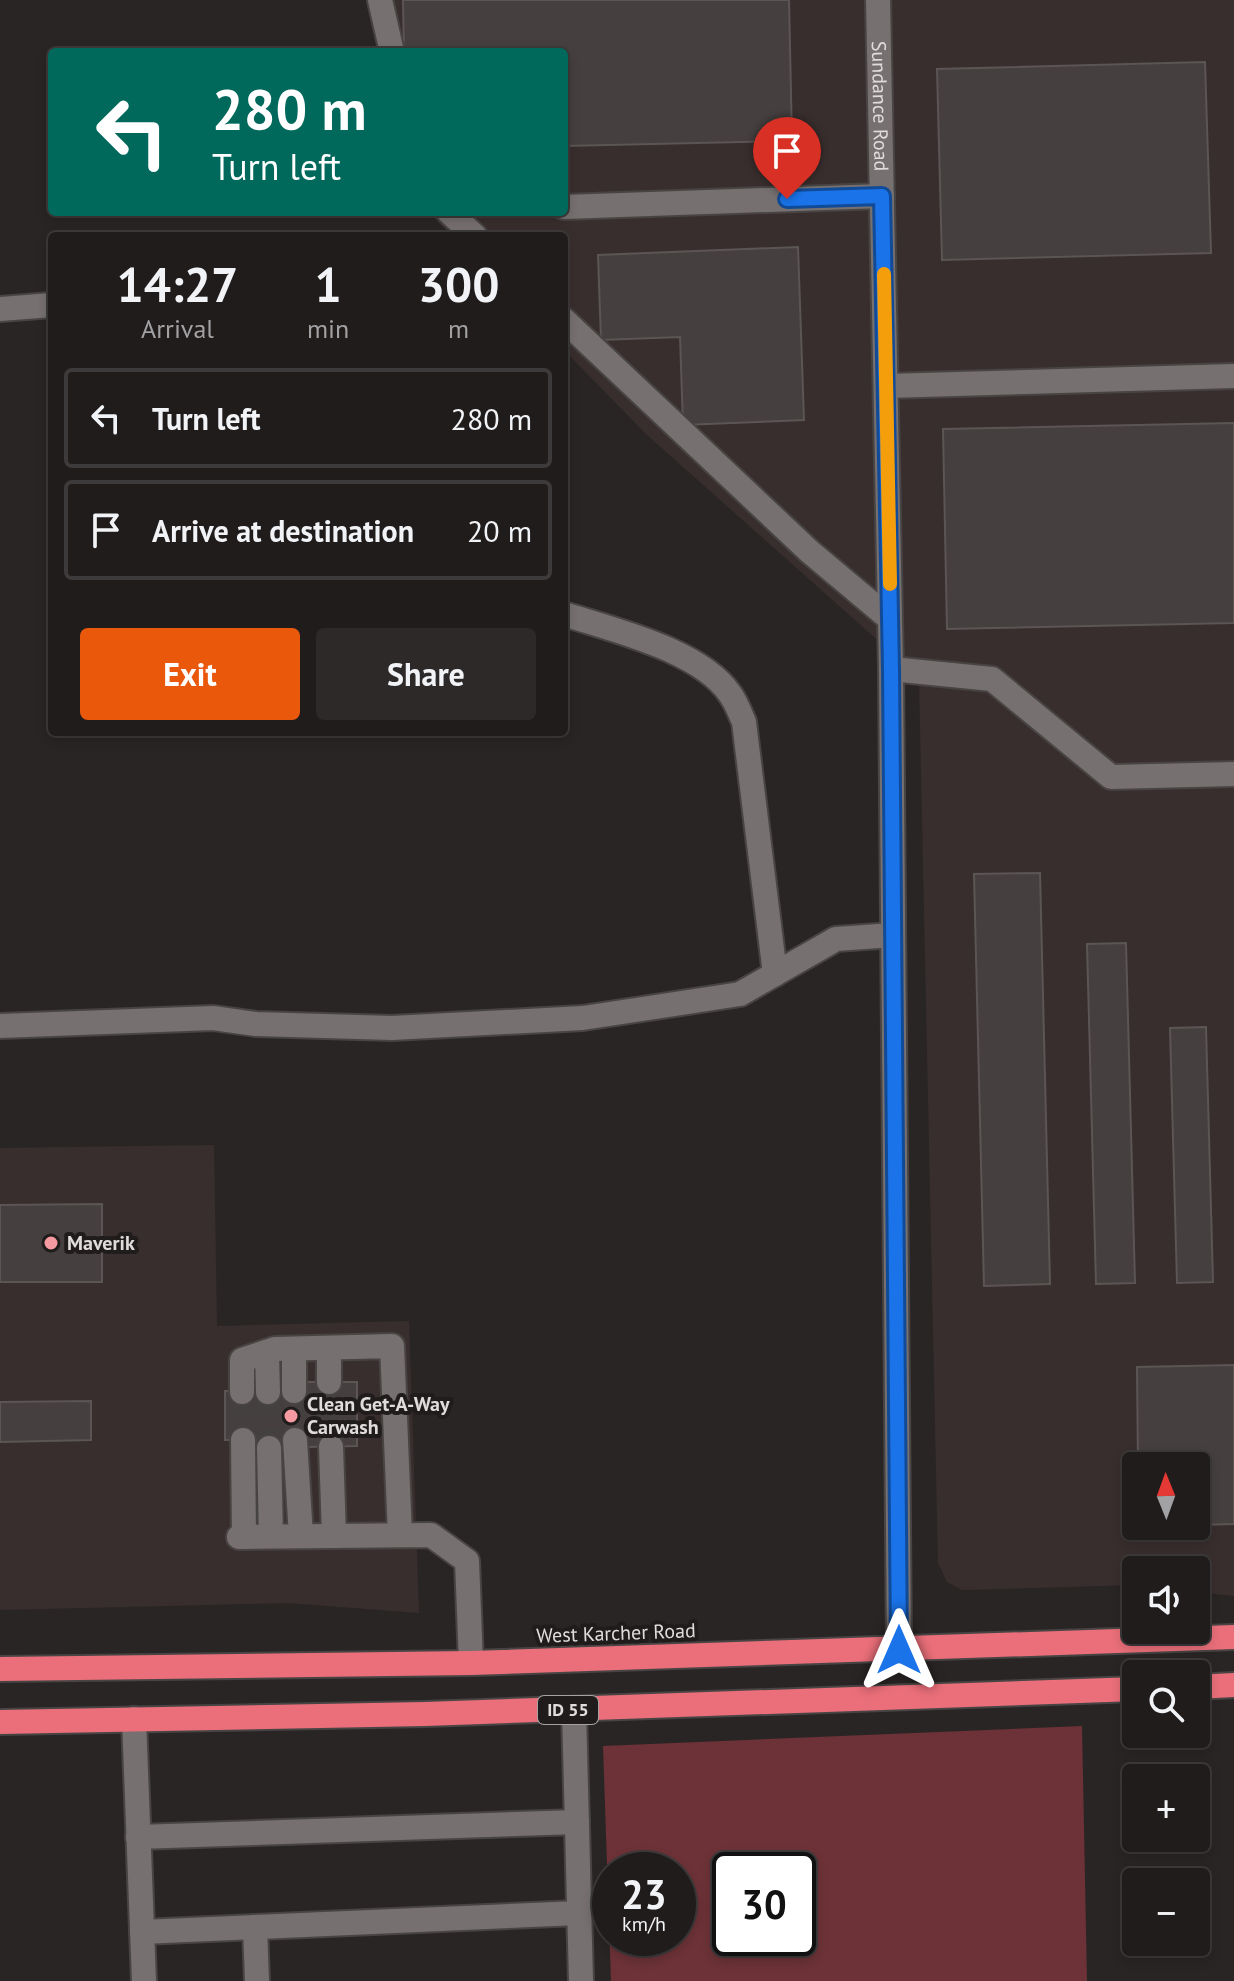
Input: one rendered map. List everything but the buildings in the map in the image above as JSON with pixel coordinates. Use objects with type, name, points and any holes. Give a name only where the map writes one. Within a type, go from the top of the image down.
[{"type":"highway","name":"West Karcher Road","points":[[0,1669],[471,1663],[1234,1637]]},
{"type":"highway","points":[[1210,1686],[1234,1685]]},
{"type":"highway","name":"ID 55","points":[[0,1722],[574,1710],[1122,1690]]},
{"type":"street","points":[[380,0],[391,48]]},
{"type":"street","name":"Sundance Road","points":[[878,0],[891,669],[899,1650]]},
{"type":"street","points":[[568,207],[882,196]]},
{"type":"street","points":[[453,216],[471,232]]},
{"type":"street","points":[[0,309],[48,305]]},
{"type":"street","points":[[568,324],[809,551],[890,619]]},
{"type":"street","points":[[886,386],[1234,376]]},
{"type":"street","points":[[568,615],[652,643],[695,664],[729,692],[744,722],[775,974]]},
{"type":"street","points":[[891,669],[992,679],[1111,777],[1234,774]]},
{"type":"street","points":[[0,1026],[213,1018],[256,1024],[392,1028],[583,1018],[740,994],[836,939],[893,935]]},
{"type":"street","points":[[242,1388],[242,1360],[267,1352],[392,1346],[400,1535]]},
{"type":"street","points":[[329,1348],[329,1380]]},
{"type":"street","points":[[294,1349],[294,1389]]},
{"type":"street","points":[[267,1352],[268,1390]]},
{"type":"street","points":[[295,1442],[301,1536]]},
{"type":"street","points":[[243,1444],[242,1537],[431,1535],[467,1561],[471,1663]]},
{"type":"street","points":[[269,1448],[271,1536]]},
{"type":"street","points":[[331,1449],[334,1536]]},
{"type":"street","points":[[574,1710],[581,1981]]},
{"type":"street","points":[[134,1719],[144,1981]]},
{"type":"street","points":[[138,1837],[577,1822]]},
{"type":"street","points":[[142,1932],[579,1913]]},
{"type":"street","points":[[255,1927],[257,1981]]},
{"type":"shaded area","points":[[369,0],[1234,0],[1234,1596],[1210,1593],[1210,1556],[1122,1556],[1122,1585],[962,1590],[947,1582],[938,1563],[919,677],[646,434],[568,354],[568,232],[448,232],[432,216],[568,216],[568,48],[377,48]]},
{"type":"shaded area","points":[[214,1145],[217,1326],[409,1321],[419,1613],[289,1603],[0,1610],[0,1148]]},
{"type":"shaded area","points":[[1082,1726],[1087,1981],[611,1981],[610,1956],[696,1956],[696,1852],[607,1852],[603,1746]]},
{"type":"tunnel","points":[[329,1382],[331,1447]]},
{"type":"tunnel","points":[[294,1391],[295,1440]]},
{"type":"tunnel","points":[[242,1392],[243,1440]]},
{"type":"tunnel","points":[[268,1392],[269,1448]]},
{"type":"slow traffic","points":[[884,274],[890,584]]},
{"type":"place","name":"Maverik","points":[[51,1243]]},
{"type":"place","name":"Clean Get-A-Way Carwash","points":[[291,1416]]},
{"type":"route","points":[[787,199],[882,196],[891,669],[899,1650]]}]
